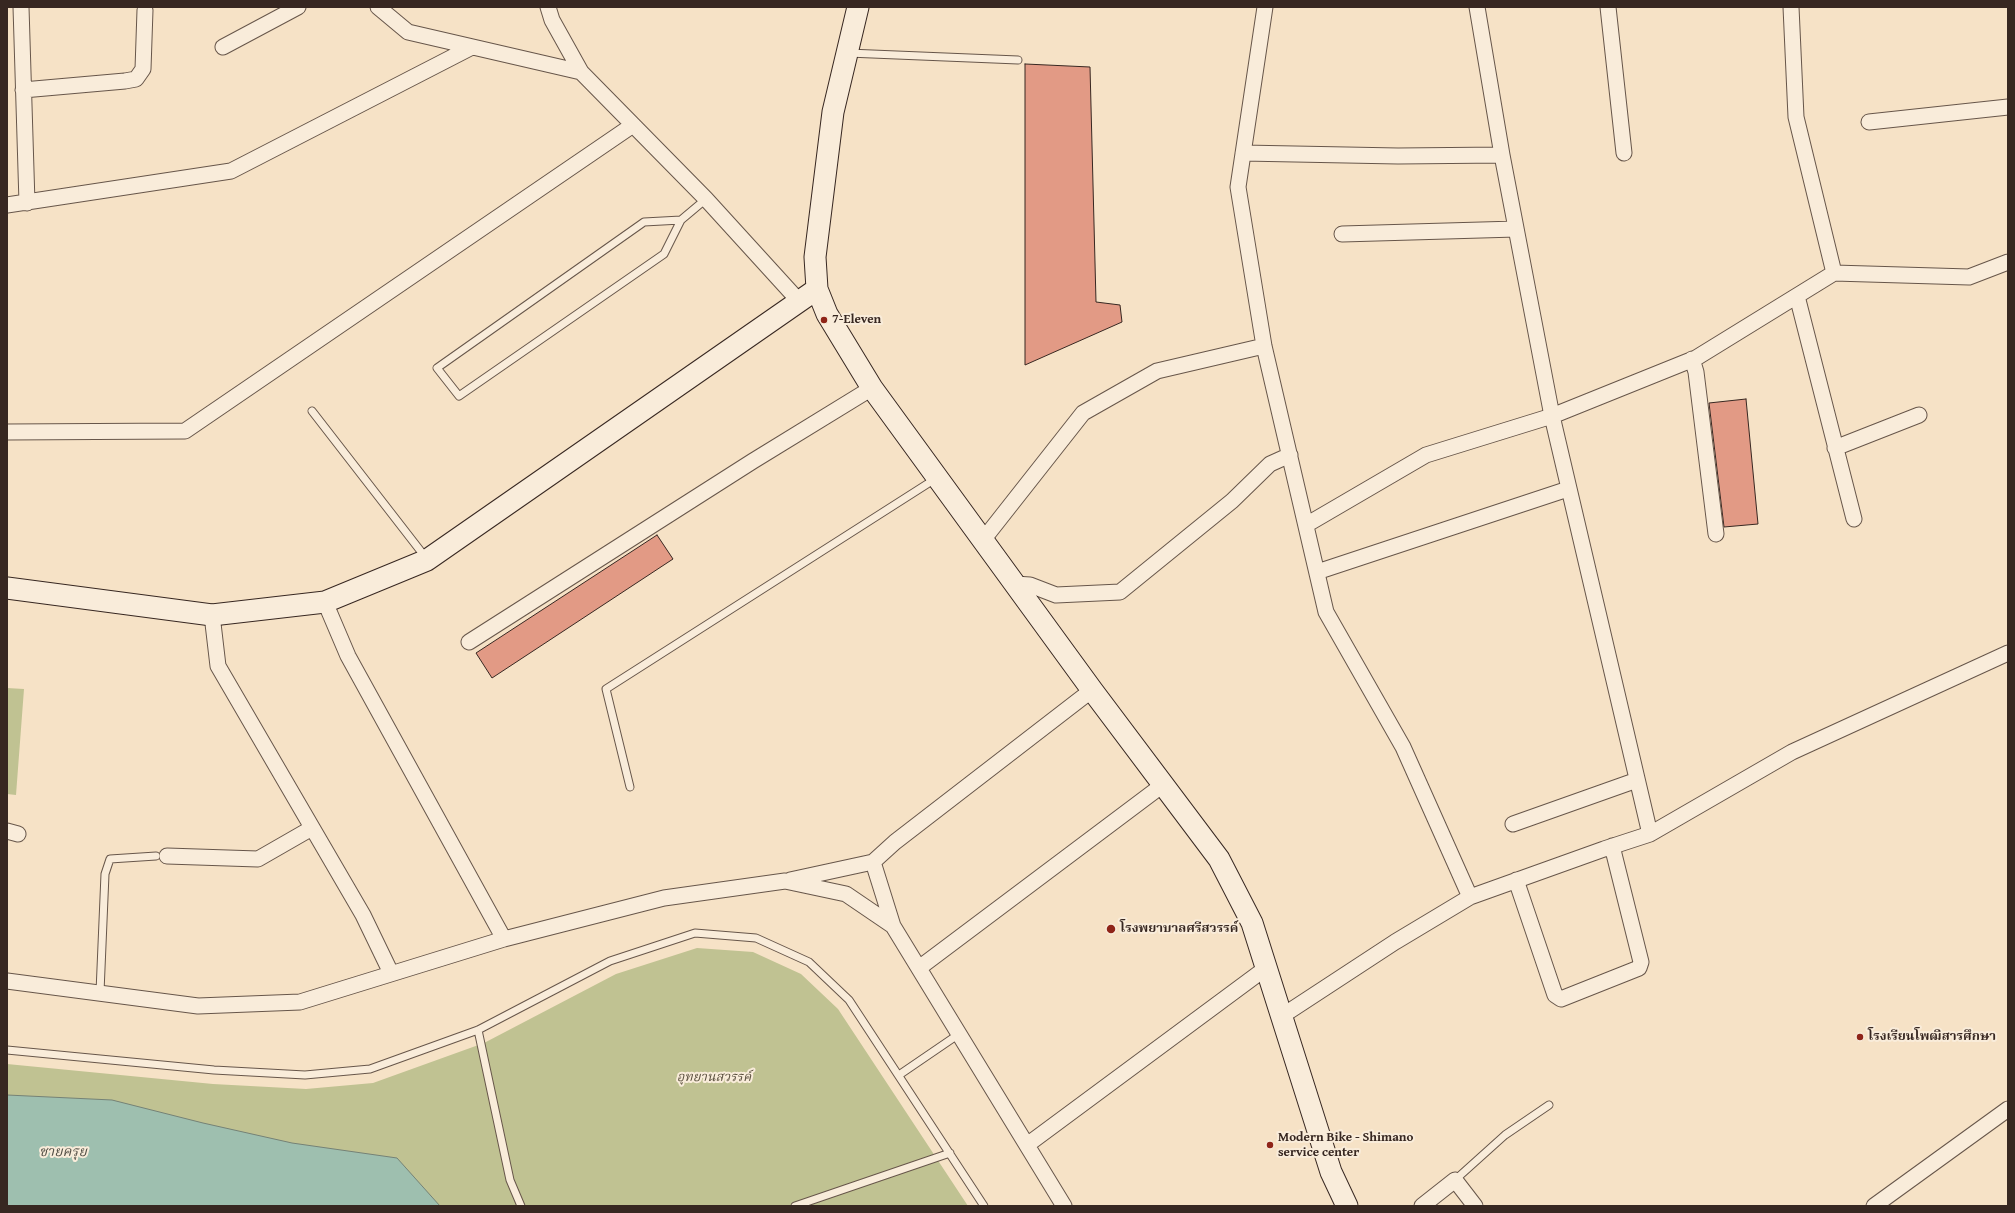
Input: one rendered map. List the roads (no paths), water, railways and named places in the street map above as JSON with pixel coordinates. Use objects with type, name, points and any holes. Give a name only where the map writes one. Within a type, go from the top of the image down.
[{"type":"street","points":[[21,7],[27,203]]},
{"type":"street","points":[[223,47],[298,7]]},
{"type":"street","points":[[378,7],[408,32],[581,72]]},
{"type":"street","points":[[548,7],[552,20],[581,72],[706,199],[798,300]]},
{"type":"street","points":[[858,7],[833,112],[815,257],[817,288],[827,314],[872,388],[1092,690],[1219,859],[1252,923],[1332,1172],[1347,1206]]},
{"type":"street","points":[[1266,7],[1238,187],[1264,346],[1326,612],[1403,747],[1470,897]]},
{"type":"street","points":[[1477,7],[1502,155],[1552,416],[1650,834]]},
{"type":"street","points":[[1608,7],[1624,153]]},
{"type":"street","points":[[1791,7],[1796,117],[1834,273]]},
{"type":"street","points":[[23,90],[125,81],[136,78],[143,69],[145,10]]},
{"type":"street","points":[[7,205],[231,171],[472,47]]},
{"type":"street","points":[[1869,122],[2008,107]]},
{"type":"street","points":[[7,432],[185,431],[633,125]]},
{"type":"street","points":[[1243,153],[1398,156],[1502,155]]},
{"type":"street","points":[[1342,234],[1516,229]]},
{"type":"street","points":[[1306,526],[1426,455],[1552,416],[1692,359],[1834,273],[1969,277],[2008,262]]},
{"type":"street","points":[[7,588],[212,615],[325,602],[427,560],[817,288]]},
{"type":"street","points":[[1797,296],[1854,519]]},
{"type":"street","points":[[983,540],[1083,413],[1157,371],[1264,346]]},
{"type":"street","points":[[1692,359],[1696,372],[1716,534]]},
{"type":"street","points":[[468,642],[753,460],[872,388]]},
{"type":"street","points":[[1836,448],[1919,415]]},
{"type":"street","points":[[1015,584],[1030,585],[1054,595],[1120,592],[1232,501],[1270,464],[1290,455]]},
{"type":"street","points":[[1317,572],[1568,489]]},
{"type":"street","points":[[325,602],[348,656],[504,939]]},
{"type":"street","points":[[212,615],[218,666],[363,915],[390,973]]},
{"type":"street","points":[[1282,1016],[1395,942],[1470,897],[1612,846],[1650,834],[1792,752],[2008,653]]},
{"type":"street","points":[[7,981],[198,1006],[300,1002],[504,939],[664,898],[785,881],[872,862],[901,837],[1092,690]]},
{"type":"street","points":[[1513,824],[1637,780]]},
{"type":"street","points":[[918,968],[1164,784]]},
{"type":"street","points":[[161,856],[258,859],[312,828]]},
{"type":"street","points":[[1516,880],[1555,995],[1561,999],[1639,968],[1640,965],[1612,846]]},
{"type":"street","points":[[872,862],[893,926],[1064,1206]]},
{"type":"street","points":[[785,881],[846,894],[893,926]]},
{"type":"street","points":[[1027,1145],[1266,968]]},
{"type":"street","points":[[1874,1206],[2008,1109]]},
{"type":"street","points":[[1422,1206],[1455,1180],[1475,1206]]},
{"type":"lane","points":[[847,53],[1018,60]]},
{"type":"lane","points":[[681,220],[644,222],[437,368],[459,396],[664,254],[681,220],[706,199]]},
{"type":"lane","points":[[312,411],[427,560]]},
{"type":"lane","points":[[630,787],[606,689],[937,478]]},
{"type":"lane","points":[[100,992],[105,874],[110,859],[161,856]]},
{"type":"lane","points":[[7,1050],[214,1070],[305,1076],[370,1069],[478,1030],[610,961],[695,934],[756,938],[809,962],[849,1000],[984,1206]]},
{"type":"lane","points":[[478,1030],[510,1180],[521,1206]]},
{"type":"lane","points":[[899,1076],[959,1034]]},
{"type":"lane","points":[[1455,1180],[1505,1135],[1549,1105]]},
{"type":"lane","points":[[795,1206],[950,1153]]},
{"type":"water","name":"ชายครุย","points":[[7,1095],[112,1100],[203,1123],[292,1143],[397,1158],[440,1206],[7,1206]]},
{"type":"place","name":"7-Eleven","points":[[824,320]]},
{"type":"place","name":"โรงพยาบาลศรีสวรรค์","points":[[1111,929]]},
{"type":"place","name":"โรงเรียนโพฒิสารศึกษา","points":[[1860,1037]]},
{"type":"place","name":"Modern Bike - Shimano service center","points":[[1270,1145]]},
{"type":"park label","name":"อุทยานสวรรค์","points":[[714,1078]]}]
